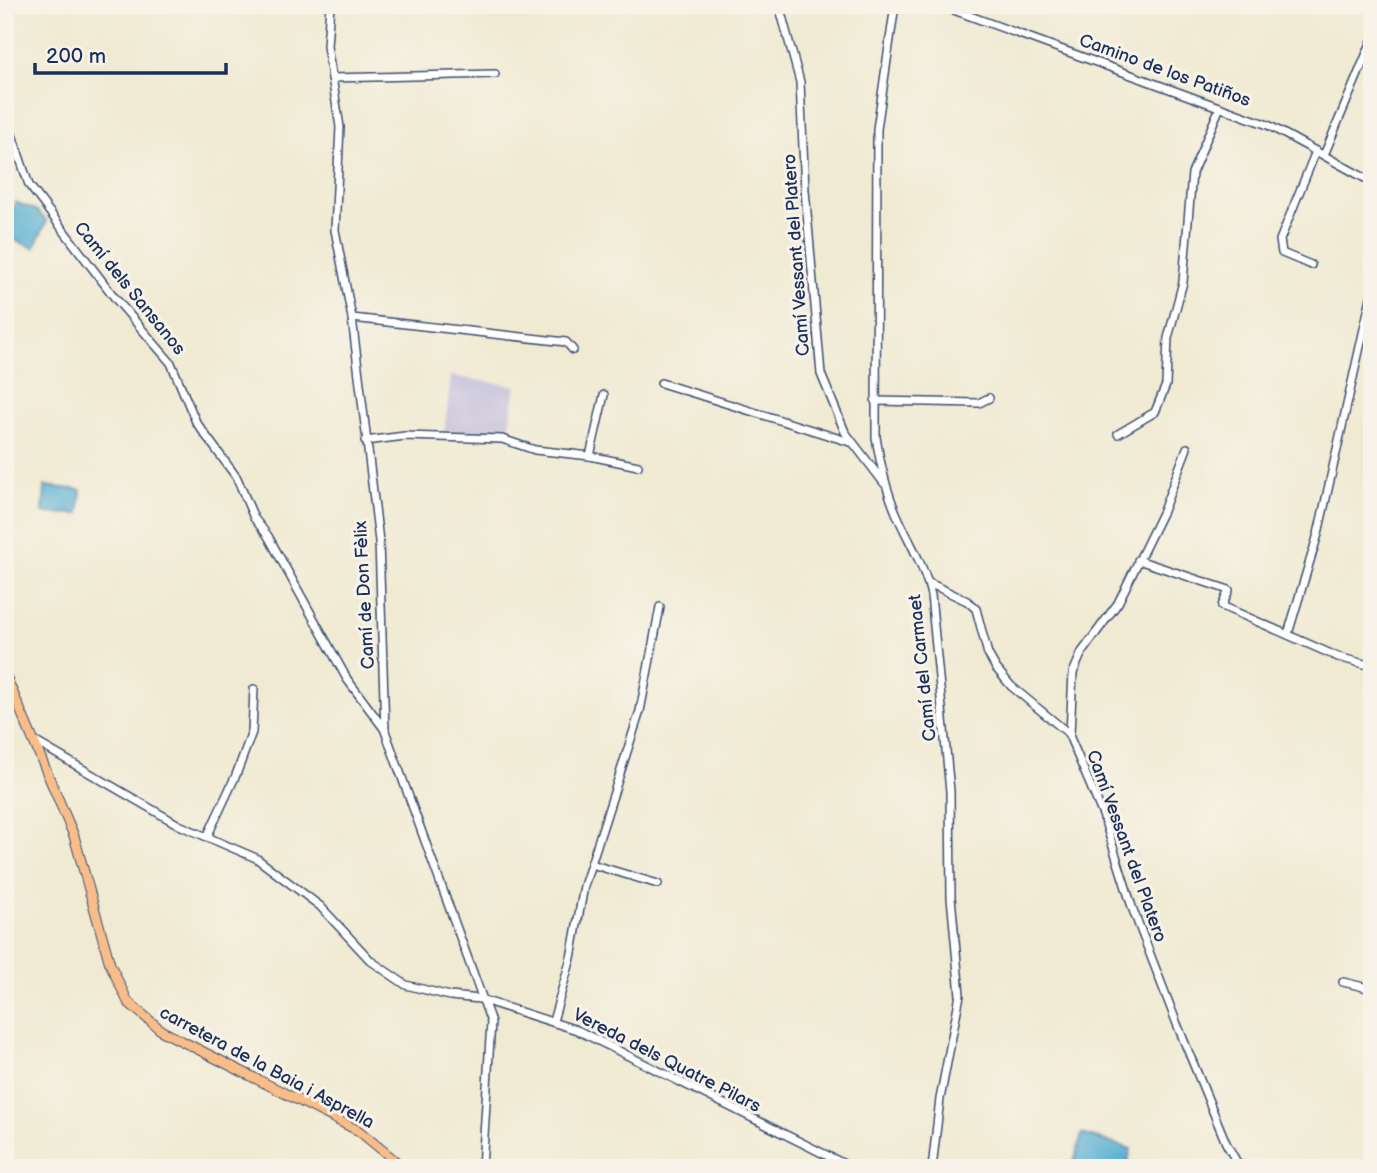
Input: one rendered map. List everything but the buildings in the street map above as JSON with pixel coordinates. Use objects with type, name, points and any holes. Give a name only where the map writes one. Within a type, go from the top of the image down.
[{"type":"main road","name":"carretera de la Baia i Asprella","points":[[5,674],[74,836],[110,964],[128,1002],[145,1020],[179,1041],[359,1131],[404,1168]]},
{"type":"street","name":"Camí de Don Fèlix","points":[[330,5],[327,46],[340,127],[335,230],[352,318],[379,541],[385,731],[491,1023],[482,1168]]},
{"type":"street","name":"Camí Vessant del Platero","points":[[779,5],[800,82],[805,190],[821,374],[851,442],[887,487]]},
{"type":"street","name":"Camí del Carmaet","points":[[895,5],[877,129],[879,171],[875,401],[879,460],[887,487],[929,583],[937,641],[950,791],[951,897],[960,995],[940,1099],[932,1168]]},
{"type":"street","name":"Camino de los Patiños","points":[[940,5],[1268,125],[1372,182]]},
{"type":"street","points":[[1311,265],[1282,253],[1280,240],[1372,41]]},
{"type":"street","points":[[332,78],[495,74]]},
{"type":"street","points":[[1118,434],[1155,412],[1166,384],[1168,338],[1183,282],[1192,173],[1220,107]]},
{"type":"street","name":"Camí dels Sansanos","points":[[5,114],[29,185],[115,298],[171,363],[196,422],[237,478],[254,518],[268,536],[346,678],[385,731]]},
{"type":"street","points":[[1288,634],[1321,521],[1372,293]]},
{"type":"street","points":[[352,318],[566,342],[573,349]]},
{"type":"street","points":[[661,383],[851,442]]},
{"type":"street","points":[[590,456],[604,395]]},
{"type":"street","points":[[875,401],[979,403],[989,398]]},
{"type":"street","points":[[365,441],[405,436],[481,437],[502,439],[535,450],[590,456],[638,466]]},
{"type":"street","points":[[1069,735],[1073,673],[1082,652],[1118,603],[1163,512],[1187,448]]},
{"type":"street","points":[[1138,560],[1228,590],[1222,606],[1338,657],[1372,666]]},
{"type":"street","name":"Camí Vessant del Platero","points":[[929,583],[976,608],[988,654],[996,668],[1011,686],[1053,718],[1069,735],[1103,815],[1133,910],[1177,1024],[1226,1143],[1240,1168]]},
{"type":"street","points":[[553,1021],[562,994],[576,916],[590,864],[639,711],[660,607]]},
{"type":"street","points":[[207,837],[236,775],[252,732],[254,689]]},
{"type":"street","name":"Vereda dels Quatre Pilars","points":[[36,742],[179,825],[256,858],[320,906],[371,961],[406,985],[485,1001],[553,1021],[611,1046],[689,1088],[852,1168]]},
{"type":"street","points":[[590,864],[658,884]]},
{"type":"street","points":[[1343,982],[1372,989]]},
{"type":"shaded area","points":[[451,376],[516,386],[508,436],[444,433]]},
{"type":"water","points":[[15,202],[36,210],[47,221],[34,248],[5,236]]},
{"type":"water","points":[[45,486],[81,490],[79,514],[43,513]]},
{"type":"water","points":[[1082,1134],[1131,1149],[1126,1168],[1072,1168]]}]
